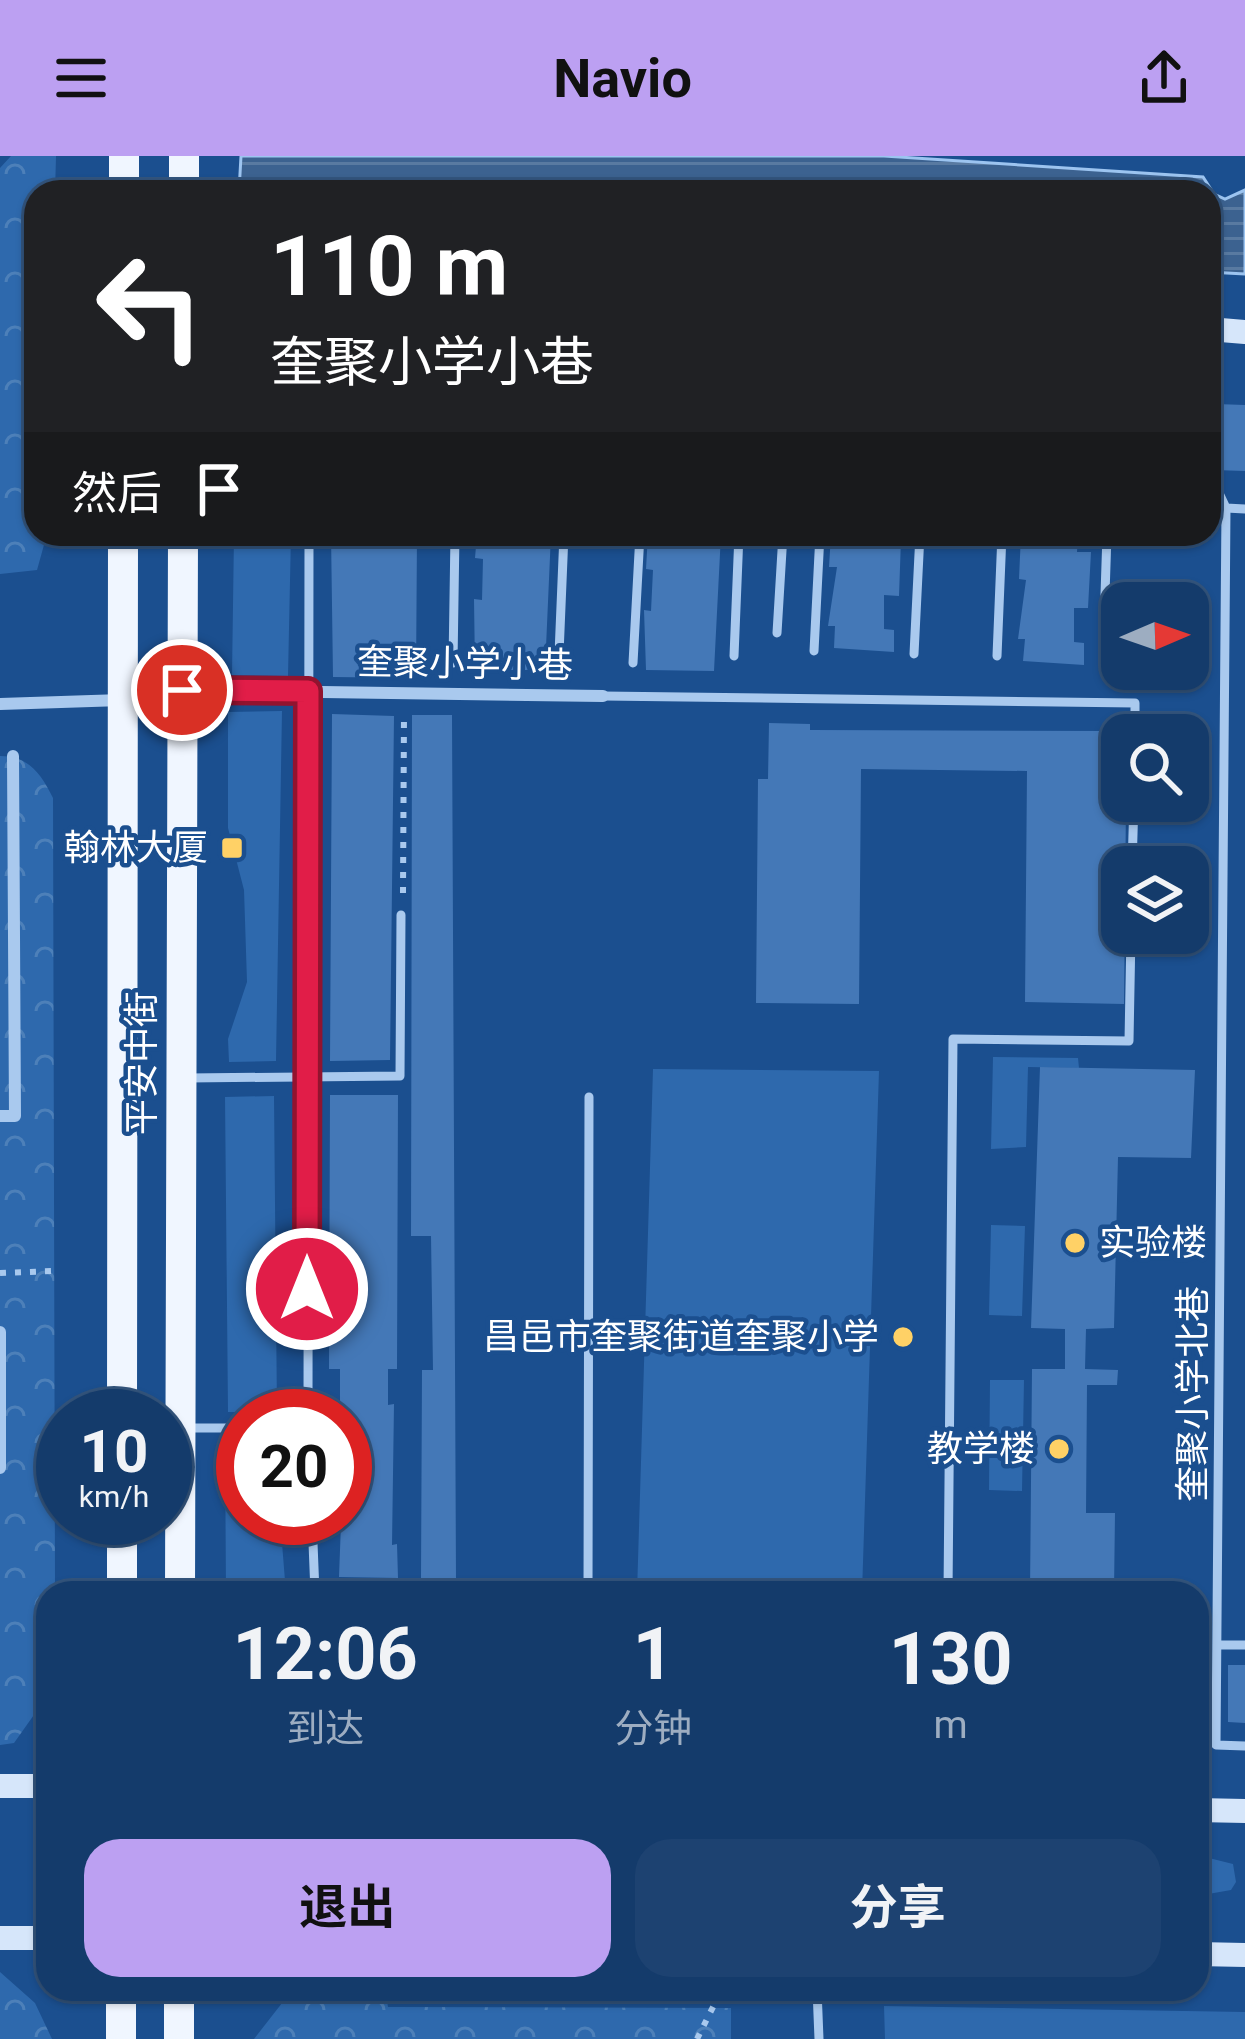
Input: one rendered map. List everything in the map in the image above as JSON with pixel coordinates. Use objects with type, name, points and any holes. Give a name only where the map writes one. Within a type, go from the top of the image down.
[{"type":"main road","name":"平安中街","points":[[122,1389],[123,546]]},
{"type":"main road","name":"平安中街","points":[[180,1389],[183,546]]},
{"type":"main road","points":[[122,1545],[122,1581]]},
{"type":"main road","name":"平安中街","points":[[180,1545],[180,1581]]},
{"type":"main road","points":[[121,2001],[121,2039]]},
{"type":"main road","points":[[179,2001],[179,2039]]},
{"type":"street","name":"奎聚小学小巷","points":[[182,690],[603,696]]},
{"type":"street","points":[[0,704],[123,700]]},
{"type":"street","points":[[0,1116],[15,1116],[13,756]]},
{"type":"street","points":[[0,1332],[0,1468]]},
{"type":"street","points":[[0,1786],[36,1786]]},
{"type":"street","points":[[1209,1810],[1245,1811]]},
{"type":"street","points":[[0,1938],[36,1938]]},
{"type":"street","points":[[1209,1954],[1245,1955]]},
{"type":"lane","name":"奎聚小学北巷","points":[[1221,497],[1226,508],[1216,1745],[1245,1746]]},
{"type":"lane","points":[[1226,508],[1245,508]]},
{"type":"lane","points":[[308,1389],[309,546]]},
{"type":"lane","points":[[453,663],[455,546]]},
{"type":"lane","points":[[559,654],[564,546]]},
{"type":"lane","points":[[633,663],[639,546]]},
{"type":"lane","points":[[734,656],[739,546]]},
{"type":"lane","points":[[777,633],[783,546]]},
{"type":"lane","points":[[814,650],[819,546]]},
{"type":"lane","points":[[914,654],[919,546]]},
{"type":"lane","points":[[997,656],[1002,546]]},
{"type":"lane","points":[[1105,582],[1107,546]]},
{"type":"lane","points":[[603,696],[1136,703],[1136,714]]},
{"type":"lane","points":[[182,1078],[400,1076],[401,915]]},
{"type":"lane","points":[[948,1581],[953,1039],[1129,1041],[1131,954]]},
{"type":"lane","points":[[588,1581],[589,1097]]},
{"type":"lane","points":[[313,1545],[315,1581]]},
{"type":"lane","points":[[1218,1645],[1245,1645]]},
{"type":"lane","points":[[817,2001],[819,2039]]},
{"type":"path","points":[[403,900],[405,693]]},
{"type":"path","points":[[0,1273],[54,1271]]},
{"type":"path","points":[[698,2039],[716,2001]]},
{"type":"green space","points":[[11,156],[56,156],[55,180],[24,180],[24,546],[44,546],[37,570],[0,574],[0,168]]},
{"type":"green space","points":[[234,546],[291,546],[288,676],[232,675]]},
{"type":"green space","points":[[282,711],[276,1061],[229,1062],[228,1039],[247,982],[244,890],[228,828],[228,712]]},
{"type":"green space","points":[[0,756],[19,759],[33,768],[53,798],[54,1389],[36,1389],[36,1545],[55,1545],[55,1581],[36,1581],[36,1712],[14,1743],[0,1745]]},
{"type":"green space","points":[[993,1057],[1078,1058],[1079,1068],[1028,1067],[1026,1147],[991,1149]]},
{"type":"green space","points":[[653,1069],[879,1071],[862,1581],[637,1581]]},
{"type":"green space","points":[[274,1096],[277,1389],[228,1389],[225,1097]]},
{"type":"green space","points":[[991,1225],[1025,1226],[1022,1316],[989,1315]]},
{"type":"green space","points":[[990,1380],[1024,1380],[1022,1491],[989,1490]]},
{"type":"green space","points":[[226,1545],[282,1545],[285,1581],[226,1581]]},
{"type":"green space","points":[[366,1578],[456,1579],[456,1581]]},
{"type":"green space","points":[[1209,1858],[1233,1864],[1236,1882],[1231,1890],[1209,1894]]},
{"type":"green space","points":[[0,1972],[35,2003],[52,2039],[0,2039]]},
{"type":"green space","points":[[284,2001],[387,2001],[388,2007],[731,2008],[731,2039],[254,2039]]},
{"type":"green space","points":[[884,2006],[1245,2012],[1245,2039],[885,2039]]},
{"type":"shaded area","points":[[241,156],[884,156],[1205,180],[240,180]]},
{"type":"shaded area","points":[[1245,190],[1245,274],[1221,273],[1221,197]]},
{"type":"building","points":[[1221,404],[1245,405],[1245,471],[1221,470]]},
{"type":"building","points":[[331,546],[417,546],[416,678],[333,677]]},
{"type":"building","points":[[476,546],[550,546],[545,670],[475,670],[474,599],[482,600],[483,559],[475,558]]},
{"type":"building","points":[[647,546],[720,546],[714,671],[646,670],[644,610],[651,611],[653,570],[646,569]]},
{"type":"building","points":[[830,546],[901,546],[899,596],[884,595],[884,629],[894,630],[894,652],[834,648],[835,626],[828,626],[837,567],[829,567]]},
{"type":"building","points":[[1020,546],[1077,546],[1077,552],[1091,552],[1088,608],[1074,608],[1074,642],[1084,643],[1084,665],[1023,661],[1025,639],[1018,639],[1026,580],[1019,579]]},
{"type":"building","points":[[332,714],[394,716],[390,1060],[330,1061]]},
{"type":"building","points":[[412,715],[452,715],[456,1579],[421,1578],[422,1370],[433,1370],[431,1236],[411,1236]]},
{"type":"building","points":[[769,723],[810,724],[810,730],[1101,731],[1101,822],[1126,822],[1126,846],[1101,846],[1101,954],[1124,954],[1124,1004],[1025,1002],[1027,771],[861,769],[859,1004],[756,1003],[758,779],[768,779]]},
{"type":"building","name":"实验楼","points":[[1040,1067],[1195,1070],[1191,1158],[1118,1157],[1114,1328],[1086,1329],[1085,1369],[1118,1370],[1117,1385],[1087,1385],[1086,1513],[1115,1513],[1114,1581],[1030,1581],[1032,1369],[1065,1369],[1065,1329],[1031,1328]]},
{"type":"building","points":[[330,1095],[398,1095],[397,1369],[388,1369],[388,1405],[394,1404],[392,1545],[397,1544],[398,1578],[339,1577],[340,1545],[372,1545],[372,1389],[340,1389],[340,1369],[329,1369]]},
{"type":"building","points":[[1228,1665],[1245,1665],[1245,1723],[1228,1722]]},
{"type":"place","name":"翰林大厦","points":[[232,848]]},
{"type":"place","name":"实验楼","points":[[1075,1243]]},
{"type":"place","name":"昌邑市奎聚街道奎聚小学","points":[[903,1337]]},
{"type":"place","name":"教学楼","points":[[1059,1449]]},
{"type":"route","points":[[182,690],[308,691],[307,1289]]}]
